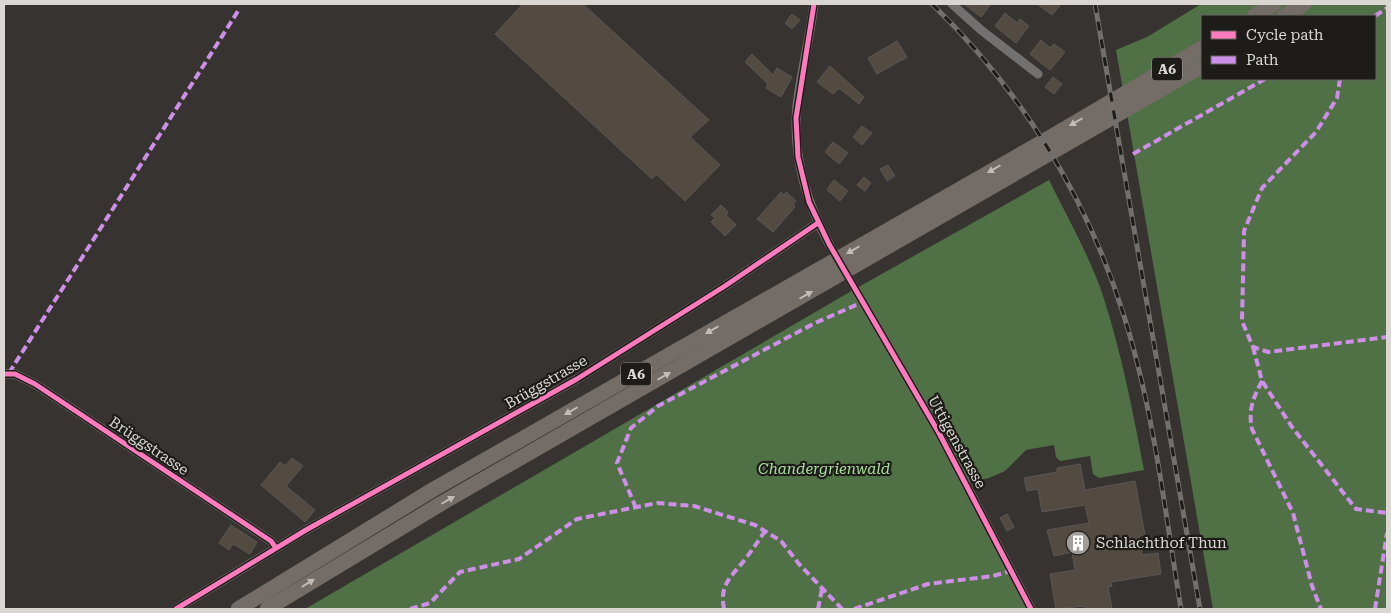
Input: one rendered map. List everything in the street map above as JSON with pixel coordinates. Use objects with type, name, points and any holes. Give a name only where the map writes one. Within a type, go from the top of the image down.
[{"type":"highway","points":[[1256,15],[1274,4]]},
{"type":"highway","points":[[1286,15],[1304,4]]},
{"type":"highway","name":"A6","points":[[238,609],[442,485],[1055,135],[1201,49]]},
{"type":"highway","name":"A6","points":[[267,609],[489,476],[1100,127],[1201,67]]},
{"type":"street","points":[[814,4],[799,91],[796,133],[802,179],[818,223],[829,244]]},
{"type":"street","points":[[952,4],[981,30],[1038,74]]},
{"type":"street","name":"Brüggstrasse","points":[[176,609],[276,548],[561,389],[718,290],[818,223]]},
{"type":"street","name":"Uttigenstrasse","points":[[855,289],[939,433],[1032,609]]},
{"type":"street","name":"Brüggstrasse","points":[[4,374],[15,374],[35,384],[269,539],[276,548]]},
{"type":"green space","points":[[1201,4],[1387,4],[1387,609],[1213,609],[1116,50],[1147,37]]},
{"type":"green space","name":"Chandergrienwald","points":[[1049,180],[1086,254],[1104,299],[1122,362],[1144,470],[1099,478],[1093,474],[1090,456],[1060,461],[1056,457],[1054,445],[1026,450],[1005,471],[989,478],[966,483],[1031,609],[305,609],[855,289]]},
{"type":"building","points":[[523,4],[583,4],[709,120],[690,137],[720,165],[685,201],[656,174],[652,179],[495,34]]},
{"type":"building","points":[[964,4],[991,4],[981,17]]},
{"type":"building","points":[[1037,4],[1061,4],[1052,15]]},
{"type":"building","points":[[1005,13],[1017,23],[1020,19],[1029,26],[1016,43],[995,26]]},
{"type":"building","points":[[792,14],[800,20],[792,29],[785,23]]},
{"type":"building","points":[[1041,40],[1050,48],[1054,44],[1065,52],[1050,70],[1030,54]]},
{"type":"building","points":[[897,41],[907,57],[877,74],[868,58]]},
{"type":"building","points":[[752,54],[773,75],[777,68],[792,77],[781,97],[766,88],[768,84],[745,62]]},
{"type":"building","points":[[830,66],[864,97],[859,104],[839,88],[833,94],[817,82]]},
{"type":"building","points":[[1053,77],[1062,84],[1054,94],[1045,87]]},
{"type":"building","points":[[862,126],[872,133],[862,145],[853,137]]},
{"type":"building","points":[[833,142],[848,153],[839,164],[825,152]]},
{"type":"building","points":[[888,165],[895,176],[887,181],[880,169]]},
{"type":"building","points":[[864,177],[871,183],[865,191],[857,185]]},
{"type":"building","points":[[834,180],[848,191],[840,201],[827,190]]},
{"type":"building","points":[[781,192],[784,195],[786,192],[796,201],[793,205],[795,207],[773,232],[757,219]]},
{"type":"building","points":[[721,205],[728,212],[726,215],[736,225],[725,236],[711,222],[715,218],[711,215]]},
{"type":"building","points":[[292,458],[303,466],[286,486],[315,510],[305,522],[261,485],[280,462],[285,466]]},
{"type":"building","points":[[1080,464],[1085,490],[1135,481],[1145,535],[1139,536],[1142,555],[1158,553],[1161,574],[1111,582],[1112,586],[1108,587],[1112,609],[1085,609],[1084,606],[1056,609],[1050,574],[1075,570],[1072,552],[1054,556],[1047,530],[1089,523],[1085,505],[1042,512],[1038,489],[1027,491],[1024,478],[1057,472],[1057,468]]},
{"type":"building","points":[[1007,514],[1014,527],[1007,531],[1000,518]]},
{"type":"building","points":[[231,525],[257,542],[250,554],[233,544],[229,550],[219,543]]},
{"type":"tunnel","points":[[829,244],[855,289]]},
{"type":"railway","points":[[932,4],[964,37],[1022,109],[1070,188],[1091,229],[1109,272],[1134,352],[1151,425],[1181,609]]},
{"type":"railway","points":[[1095,4],[1200,609]]},
{"type":"marked path","points":[[1376,15],[1387,8]]},
{"type":"marked path","points":[[9,373],[238,11]]},
{"type":"marked path","points":[[1133,154],[1263,80]]},
{"type":"marked path","points":[[1340,80],[1337,98],[1316,132],[1262,188],[1244,231],[1242,321],[1253,347],[1268,352],[1387,337]]},
{"type":"marked path","points":[[636,508],[617,463],[631,428],[658,406],[815,323],[863,302]]},
{"type":"marked path","points":[[1253,347],[1262,381],[1292,427],[1356,509],[1387,513]]},
{"type":"marked path","points":[[1262,381],[1252,404],[1252,429],[1293,513],[1312,586],[1321,609]]},
{"type":"marked path","points":[[410,609],[430,603],[460,572],[519,559],[577,519],[657,503],[694,506],[755,525],[781,541],[799,564],[842,609]]},
{"type":"marked path","points":[[724,609],[723,593],[725,586],[765,531]]},
{"type":"marked path","points":[[1375,609],[1387,533]]},
{"type":"marked path","points":[[854,609],[928,584],[993,576],[1011,571]]},
{"type":"marked path","points":[[818,609],[822,589]]},
{"type":"cycle path","points":[[814,4],[796,118],[798,157],[809,202],[829,244],[939,433],[1031,609]]},
{"type":"cycle path","points":[[176,609],[306,530],[577,379],[725,286],[818,223]]},
{"type":"cycle path","points":[[4,374],[15,374],[35,384],[271,541],[276,548]]},
{"type":"place","name":"Schlachthof Thun","points":[[1078,543]]}]
